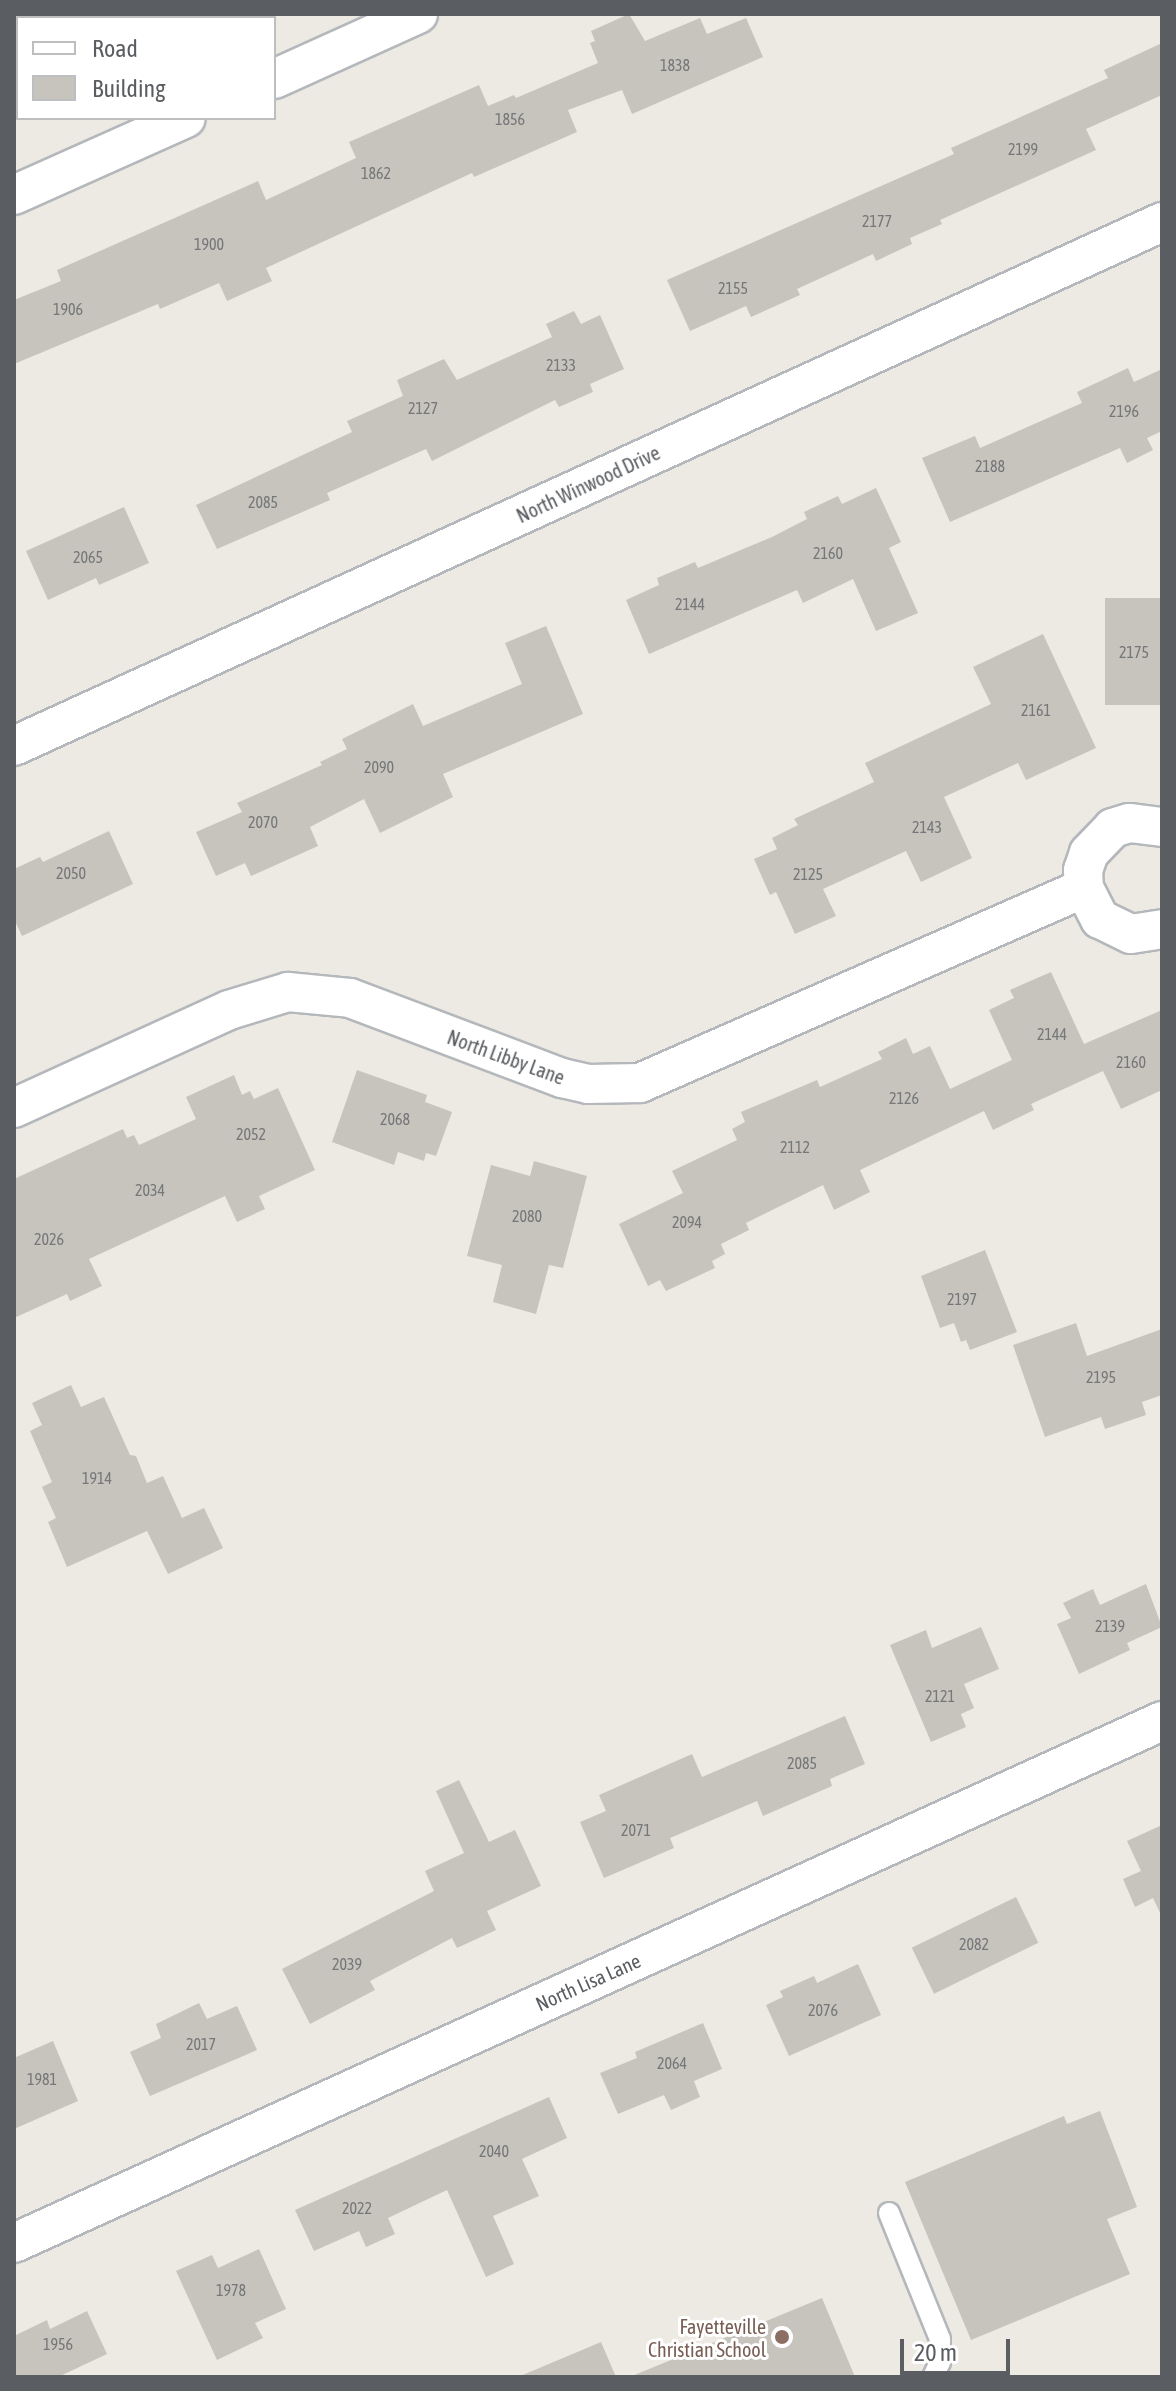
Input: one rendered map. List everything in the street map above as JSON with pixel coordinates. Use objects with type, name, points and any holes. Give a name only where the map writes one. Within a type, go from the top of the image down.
[{"type":"street","points":[[276,78],[418,14]]},
{"type":"street","points":[[14,195],[182,120]]},
{"type":"street","name":"North Winwood Drive","points":[[14,746],[1162,222]]},
{"type":"street","points":[[1162,827],[1129,823],[1113,828],[1099,839],[1086,862],[1084,888],[1100,919],[1115,929],[1131,934],[1162,929]]},
{"type":"street","name":"North Libby Lane","points":[[14,1108],[229,1010],[288,992],[350,998],[562,1078],[588,1084],[640,1083],[1084,888]]},
{"type":"street","name":"North Lisa Lane","points":[[14,2243],[1162,1721]]},
{"type":"lane","points":[[889,2213],[940,2339],[940,2362],[933,2377]]},
{"type":"building","points":[[629,14],[645,41],[700,18],[707,34],[746,18],[763,57],[632,114],[622,90],[568,110],[577,132],[474,177],[472,173],[266,268],[272,281],[227,301],[219,283],[160,309],[158,304],[14,364],[14,300],[61,281],[57,270],[258,181],[266,200],[356,158],[349,142],[479,85],[488,106],[514,95],[516,98],[598,63],[590,43],[595,41],[591,31]]},
{"type":"building","points":[[1162,43],[1162,95],[1086,129],[1096,150],[940,220],[942,224],[910,238],[912,244],[876,261],[873,254],[797,289],[800,295],[751,317],[746,306],[690,331],[667,280],[954,154],[951,148],[1108,78],[1104,70]]},
{"type":"building","points":[[574,311],[581,324],[600,315],[624,369],[590,384],[593,392],[559,407],[555,400],[432,461],[426,449],[327,493],[330,500],[217,549],[196,505],[352,432],[347,421],[403,396],[397,380],[444,359],[457,380],[552,337],[546,324]]},
{"type":"building","points":[[1128,368],[1134,382],[1162,369],[1162,431],[1147,438],[1153,450],[1127,463],[1120,448],[950,522],[922,458],[975,436],[980,448],[1082,403],[1077,392]]},
{"type":"building","points":[[876,488],[901,542],[889,548],[918,613],[876,631],[853,579],[803,603],[797,590],[649,654],[626,600],[659,585],[657,578],[695,562],[698,568],[772,537],[807,519],[804,512],[838,496],[842,504]]},
{"type":"building","points":[[124,507],[149,563],[99,585],[96,578],[48,600],[26,551]]},
{"type":"building","points":[[1105,598],[1162,598],[1162,705],[1105,705]]},
{"type":"building","points":[[546,626],[583,714],[443,774],[453,797],[380,833],[364,799],[310,827],[318,846],[251,876],[245,863],[216,876],[196,832],[242,812],[237,803],[322,765],[320,762],[347,749],[342,739],[413,704],[423,726],[522,684],[505,643]]},
{"type":"building","points":[[1043,634],[1096,748],[1026,780],[1018,763],[944,797],[972,858],[921,882],[906,851],[823,889],[836,916],[795,934],[776,892],[770,895],[754,859],[777,849],[772,838],[798,825],[794,819],[874,782],[865,763],[991,704],[973,667]]},
{"type":"building","points":[[109,831],[133,884],[22,936],[14,919],[14,869],[40,857],[43,862]]},
{"type":"building","points":[[1051,972],[1084,1044],[1162,1010],[1162,1090],[1121,1109],[1103,1071],[1031,1104],[1034,1110],[993,1130],[984,1111],[860,1170],[870,1192],[834,1210],[823,1185],[746,1223],[749,1230],[721,1244],[725,1254],[712,1261],[715,1268],[666,1291],[660,1280],[648,1286],[619,1224],[683,1193],[672,1171],[737,1140],[732,1129],[745,1122],[741,1112],[817,1080],[820,1087],[882,1059],[878,1052],[906,1038],[913,1054],[930,1046],[950,1089],[1012,1060],[989,1010],[1014,998],[1010,990]]},
{"type":"building","points":[[357,1070],[427,1095],[425,1102],[452,1112],[436,1156],[426,1153],[424,1161],[398,1152],[394,1165],[332,1142]]},
{"type":"building","points":[[234,1075],[242,1095],[250,1091],[254,1099],[278,1088],[315,1170],[259,1196],[265,1209],[237,1222],[225,1196],[89,1259],[102,1286],[70,1301],[67,1294],[14,1318],[14,1179],[123,1129],[127,1138],[134,1135],[139,1145],[196,1119],[186,1097]]},
{"type":"building","points":[[534,1161],[587,1176],[563,1268],[549,1265],[536,1314],[493,1302],[502,1265],[467,1256],[491,1165],[530,1176]]},
{"type":"building","points":[[985,1250],[1017,1332],[970,1350],[966,1340],[961,1342],[954,1323],[940,1328],[921,1276]]},
{"type":"building","points":[[1076,1323],[1087,1356],[1162,1329],[1162,1395],[1142,1402],[1146,1415],[1105,1429],[1101,1417],[1045,1437],[1013,1345]]},
{"type":"building","points":[[71,1385],[81,1407],[104,1397],[130,1455],[136,1456],[147,1483],[163,1476],[182,1518],[204,1508],[223,1548],[168,1574],[147,1531],[67,1567],[48,1522],[56,1518],[42,1487],[52,1482],[30,1431],[42,1425],[32,1403]]},
{"type":"building","points":[[1146,1584],[1162,1627],[1127,1643],[1130,1650],[1079,1674],[1057,1624],[1071,1618],[1063,1603],[1093,1589],[1100,1605]]},
{"type":"building","points":[[981,1627],[999,1669],[964,1684],[974,1708],[961,1714],[966,1727],[931,1742],[890,1645],[926,1630],[932,1648]]},
{"type":"building","points":[[845,1716],[865,1764],[830,1779],[832,1786],[763,1816],[757,1801],[670,1838],[674,1848],[604,1878],[580,1822],[606,1811],[599,1795],[692,1754],[702,1777]]},
{"type":"building","points":[[459,1780],[489,1842],[515,1830],[541,1886],[487,1911],[496,1930],[457,1948],[452,1938],[370,1981],[375,1990],[310,2024],[282,1969],[434,1891],[425,1871],[464,1853],[436,1791]]},
{"type":"building","points":[[1162,1825],[1162,1917],[1153,1898],[1135,1907],[1123,1879],[1141,1871],[1127,1841]]},
{"type":"building","points":[[1016,1897],[1038,1943],[934,1994],[912,1948]]},
{"type":"building","points":[[858,1964],[881,2015],[789,2056],[766,2005],[783,1997],[780,1991],[814,1976],[817,1983]]},
{"type":"building","points":[[199,2003],[207,2019],[237,2006],[257,2050],[150,2096],[130,2052],[161,2038],[156,2024]]},
{"type":"building","points":[[703,2023],[722,2069],[694,2081],[700,2097],[671,2110],[664,2095],[618,2114],[600,2073],[637,2058],[635,2052]]},
{"type":"building","points":[[53,2041],[78,2101],[14,2129],[14,2058]]},
{"type":"building","points":[[549,2097],[567,2138],[522,2159],[539,2196],[493,2216],[514,2264],[486,2277],[447,2190],[388,2218],[395,2234],[366,2247],[359,2231],[314,2251],[295,2210]]},
{"type":"building","points":[[1100,2111],[1137,2207],[1107,2219],[1130,2274],[971,2340],[905,2182],[1064,2116],[1067,2124]]},
{"type":"building","points":[[259,2249],[286,2309],[255,2323],[263,2338],[217,2360],[176,2271],[212,2255],[218,2268]]},
{"type":"building","name":"Fayetteville Christian School","points":[[822,2298],[855,2377],[632,2376]]},
{"type":"building","points":[[87,2311],[107,2354],[58,2377],[14,2377],[14,2336],[47,2320],[50,2329]]},
{"type":"building","name":"Fayetteville Christian School","points":[[601,2342],[616,2377],[518,2377]]},
{"type":"place","name":"Fayetteville Christian School","points":[[782,2337]]}]
